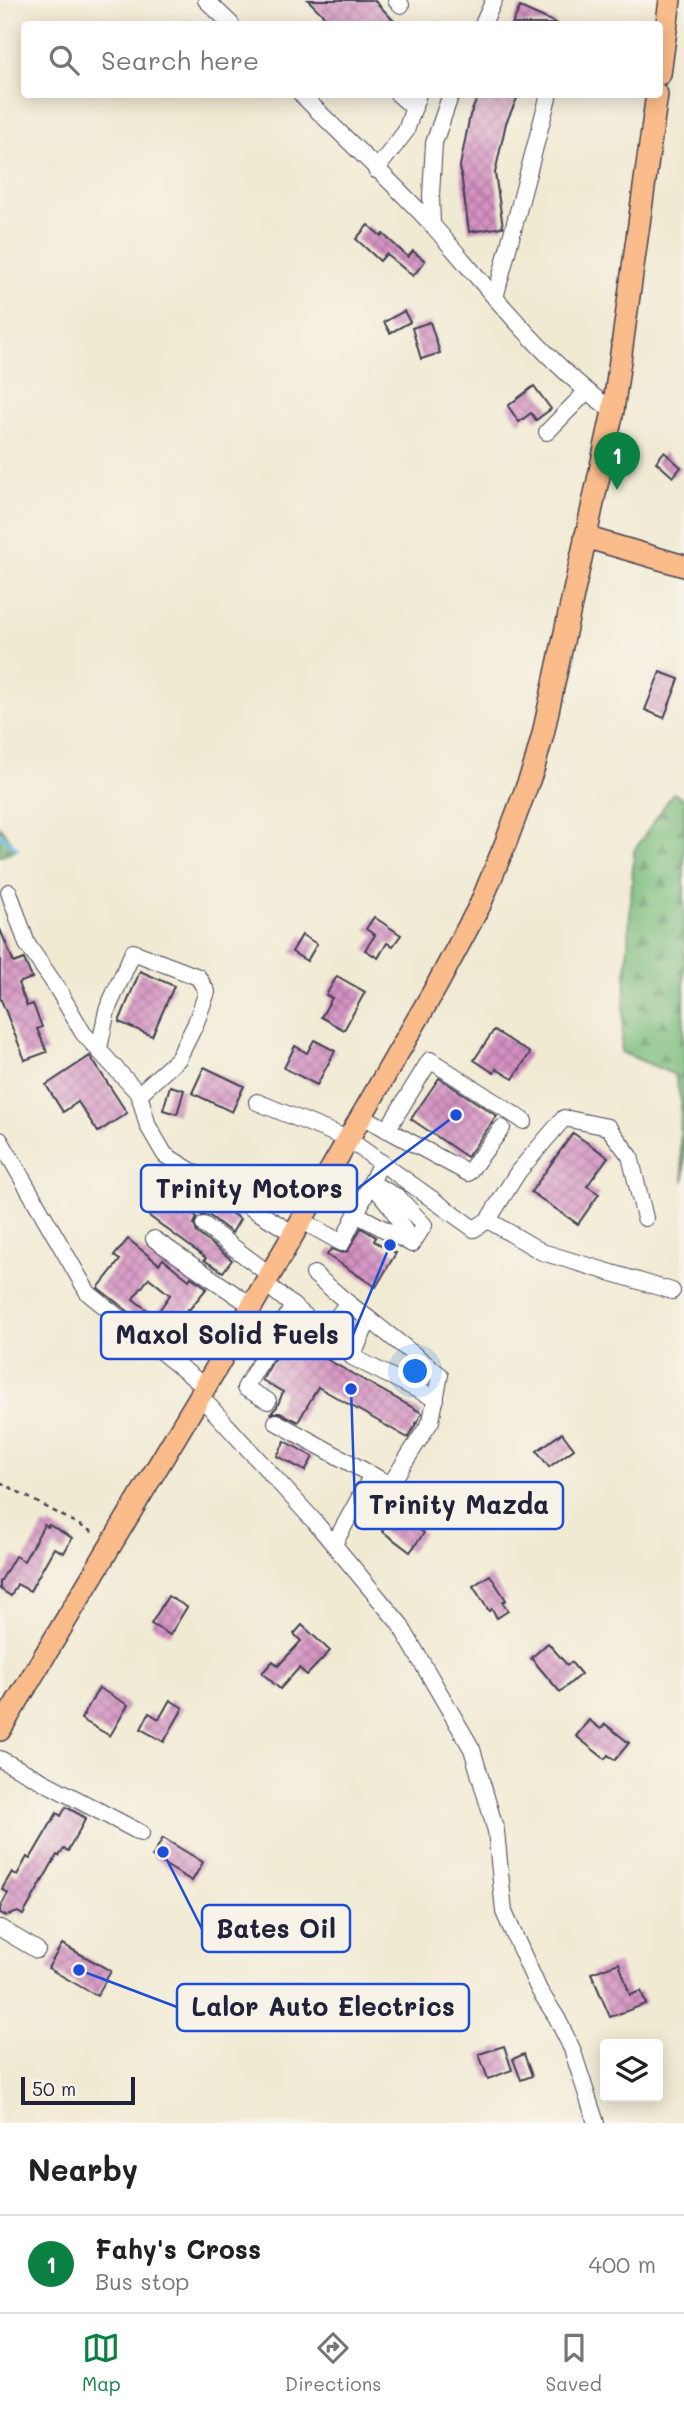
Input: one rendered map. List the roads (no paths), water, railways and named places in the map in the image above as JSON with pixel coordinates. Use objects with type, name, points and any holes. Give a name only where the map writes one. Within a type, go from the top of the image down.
[{"type":"main road","points":[[663,52],[670,0]]},
{"type":"main road","points":[[0,1730],[203,1392],[430,997],[480,905],[506,842],[534,767],[543,734],[613,411],[656,98]]},
{"type":"main road","points":[[585,537],[684,566]]},
{"type":"street","points":[[206,0],[228,21]]},
{"type":"street","points":[[484,21],[494,0]]},
{"type":"street","points":[[305,98],[432,225],[495,299],[586,392],[613,411]]},
{"type":"street","points":[[432,225],[434,143],[450,98]]},
{"type":"street","points":[[495,299],[548,98]]},
{"type":"street","points":[[376,170],[407,131],[416,101]]},
{"type":"street","points":[[547,432],[586,392]]},
{"type":"street","points":[[9,892],[27,944],[56,986],[83,1033],[139,1094],[148,1126],[165,1155],[297,1227],[342,1243],[381,1163]]},
{"type":"street","points":[[99,1049],[107,1010],[133,953],[198,977],[206,992],[195,1025],[178,1059],[139,1094]]},
{"type":"street","points":[[387,1130],[430,1060],[524,1121]]},
{"type":"street","points":[[257,1102],[348,1139],[474,1229],[488,1220],[518,1172],[564,1118],[608,1127],[630,1156],[645,1219]]},
{"type":"street","points":[[362,1116],[468,1173],[502,1128]]},
{"type":"street","points":[[0,1140],[89,1293],[203,1392],[399,1623],[472,1749],[496,1831],[504,1912],[539,1990],[572,2049],[597,2123]]},
{"type":"street","points":[[356,1214],[412,1244],[392,1208],[371,1183]]},
{"type":"street","points":[[488,1220],[542,1252],[672,1291]]},
{"type":"street","points":[[204,1225],[325,1332],[348,1303]]},
{"type":"street","points":[[154,1239],[252,1306]]},
{"type":"street","points":[[276,1422],[390,1485],[431,1421],[440,1376],[314,1274]]},
{"type":"street","points":[[268,1401],[245,1388],[293,1306]]},
{"type":"street","points":[[369,1319],[352,1357],[436,1399]]},
{"type":"street","points":[[334,1544],[372,1475]]},
{"type":"street","points":[[0,1759],[141,1833]]},
{"type":"street","points":[[0,1928],[37,1950]]},
{"type":"waterway","points":[[0,834],[17,849]]},
{"type":"place","name":"Fahy's Cross","points":[[617,490]]},
{"type":"place","name":"Trinity Motors","points":[[456,1115]]},
{"type":"place","name":"Maxol Solid Fuels","points":[[390,1245]]},
{"type":"place","name":"Trinity Mazda","points":[[351,1389]]},
{"type":"place","name":"Bates Oil","points":[[163,1852]]},
{"type":"place","name":"Lalor Auto Electrics","points":[[79,1970]]}]
